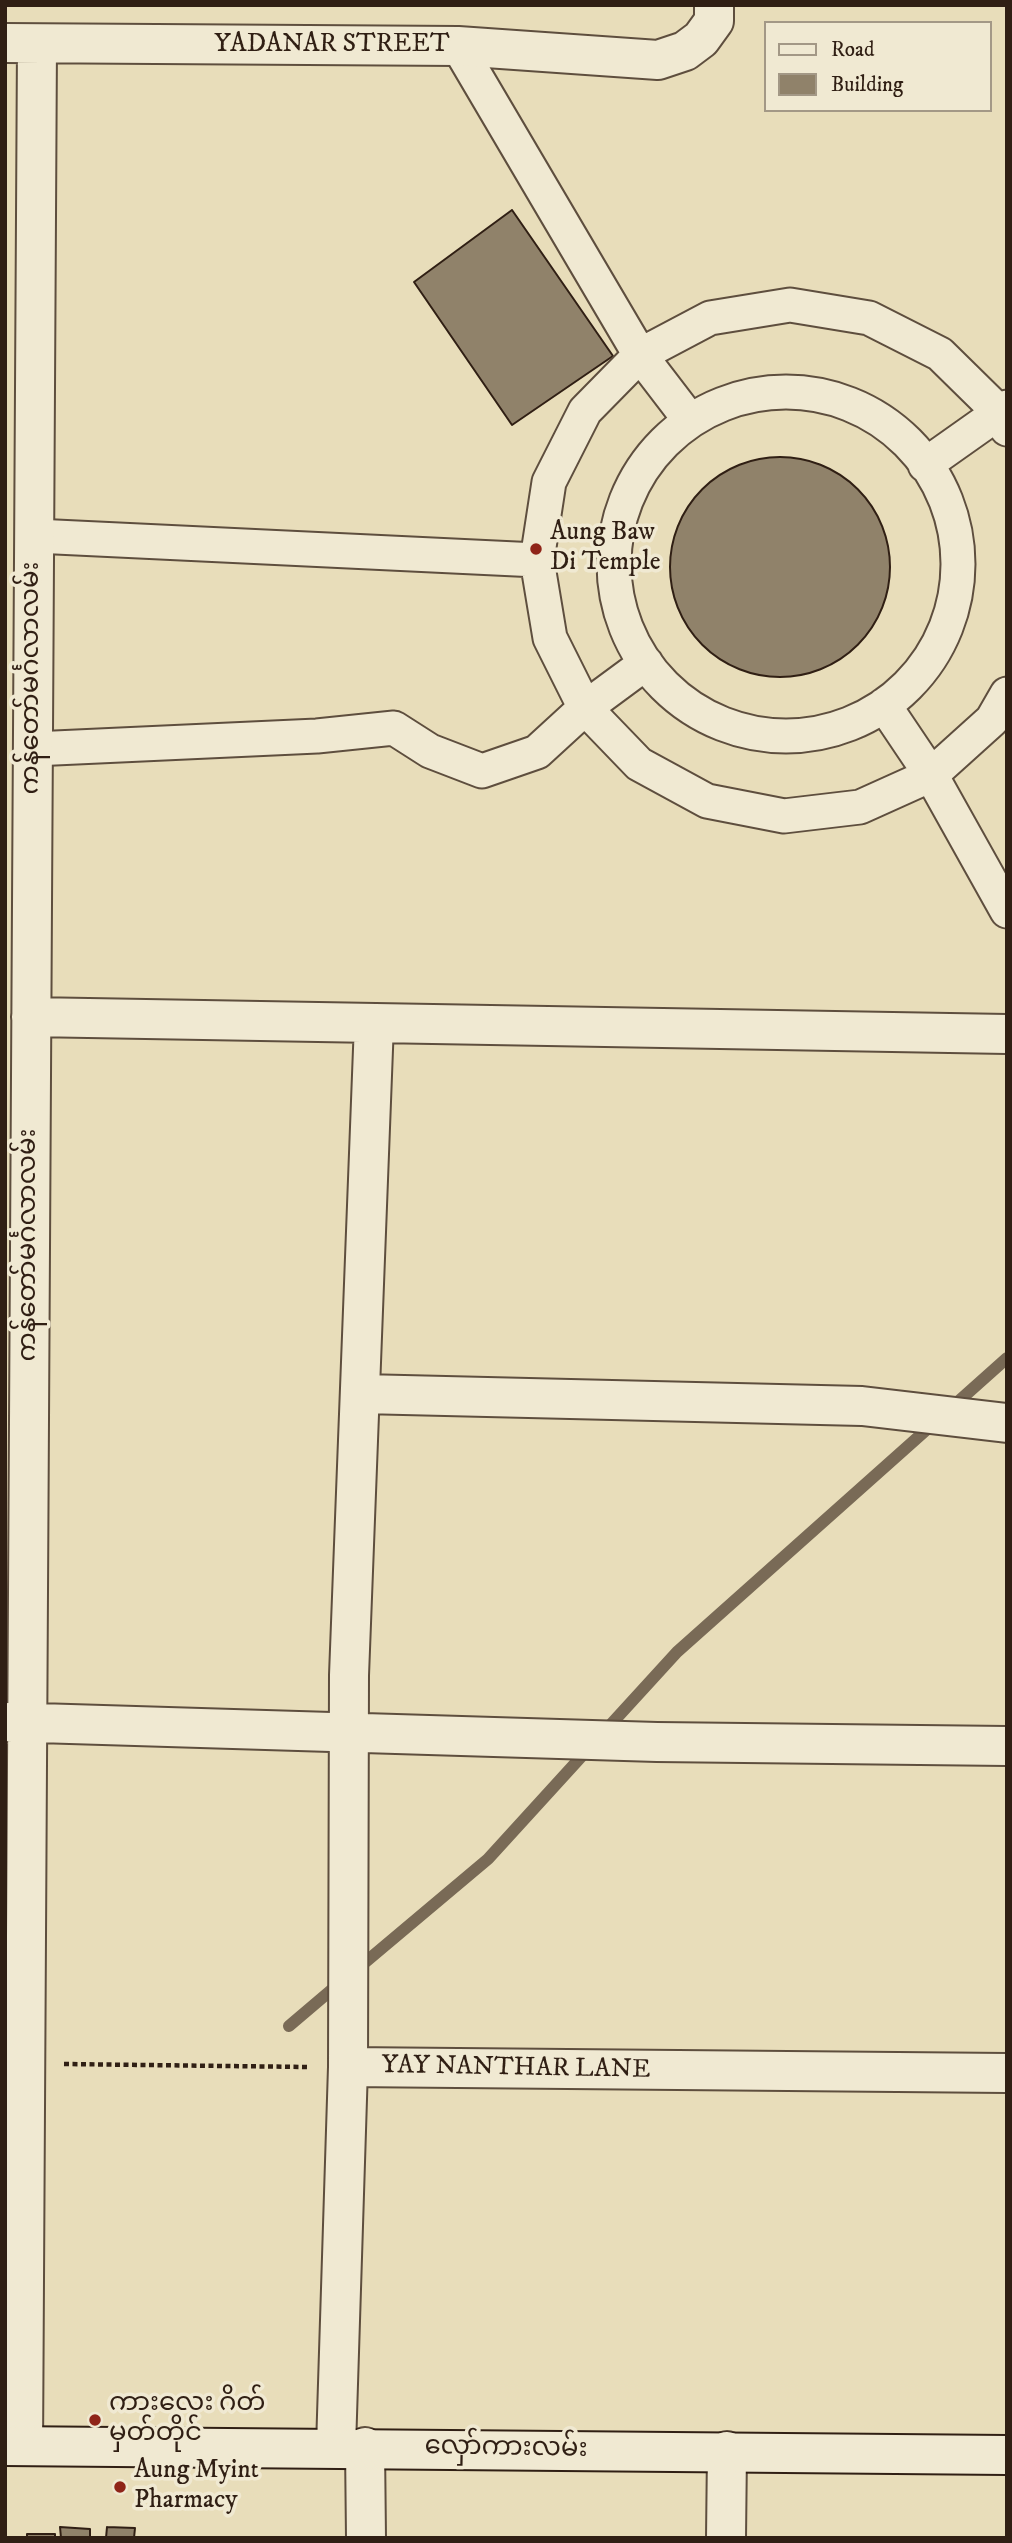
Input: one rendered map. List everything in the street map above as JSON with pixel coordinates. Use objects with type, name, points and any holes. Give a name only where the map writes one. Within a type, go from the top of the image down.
[{"type":"street","name":"YADANAR STREET","points":[[21,43],[458,46],[658,60],[685,51],[701,39],[714,21],[715,5]]},
{"type":"street","name":"ကန်တော်မင်္ဂလာလမ်း","points":[[14,2446],[18,1076],[31,1017],[19,750],[34,536],[20,407],[21,43]]},
{"type":"street","points":[[458,46],[640,355],[689,419]]},
{"type":"street","points":[[925,465],[1004,416],[940,354],[869,318],[790,305],[710,318],[640,355],[585,411],[549,482],[537,559],[550,638],[585,708],[639,764],[707,801],[784,816],[860,807],[931,775],[992,720],[1007,694]]},
{"type":"street","points":[[800,390],[856,406],[905,438],[940,485],[957,541],[956,596],[938,648],[904,691],[859,721],[806,736],[751,733],[700,714],[654,676],[624,626],[613,569],[620,511],[646,459],[689,419],[742,395],[800,390]]},
{"type":"street","points":[[34,536],[537,559]]},
{"type":"street","points":[[19,750],[317,736],[394,728],[430,751],[482,771],[537,752],[585,708],[646,663]]},
{"type":"street","points":[[884,705],[931,775],[1007,911]]},
{"type":"street","points":[[31,1017],[1007,1034]]},
{"type":"street","points":[[366,2538],[350,2447],[349,1675],[362,1394],[374,1023]]},
{"type":"street","points":[[362,1394],[862,1406],[1007,1423]]},
{"type":"street","points":[[16,1722],[657,1742],[1007,1746]]},
{"type":"street","name":"YAY NANTHAR LANE","points":[[348,2067],[1007,2073]]},
{"type":"street","name":"လှော်ကားလမ်း","points":[[14,2446],[1007,2455]]},
{"type":"street","points":[[726,2538],[727,2451]]},
{"type":"path","name":"YAY NANTHAR LANE","points":[[15,2064],[348,2067]]},
{"type":"building","points":[[512,210],[613,356],[512,425],[414,282]]},
{"type":"building","points":[[780,457],[822,465],[858,489],[882,525],[890,567],[882,609],[858,645],[822,669],[780,677],[738,669],[702,645],[678,609],[670,567],[678,525],[702,489],[738,465]]},
{"type":"building","points":[[60,2527],[90,2529],[90,2538],[61,2538]]},
{"type":"building","points":[[107,2527],[135,2528],[134,2538],[106,2538]]},
{"type":"building","points":[[27,2534],[55,2534],[55,2538],[27,2538]]},
{"type":"waterway","points":[[951,1408],[1007,1358]]},
{"type":"waterway","points":[[603,1733],[677,1652],[934,1423]]},
{"type":"waterway","points":[[356,1970],[488,1859],[591,1746]]},
{"type":"waterway","points":[[289,2026],[342,1981]]},
{"type":"place","name":"Aung Baw Di Temple","points":[[536,549]]},
{"type":"place","name":"ကားလေး ဂိတ် မှတ်တိုင်","points":[[95,2420]]},
{"type":"place","name":"Aung Myint Pharmacy","points":[[120,2487]]}]
